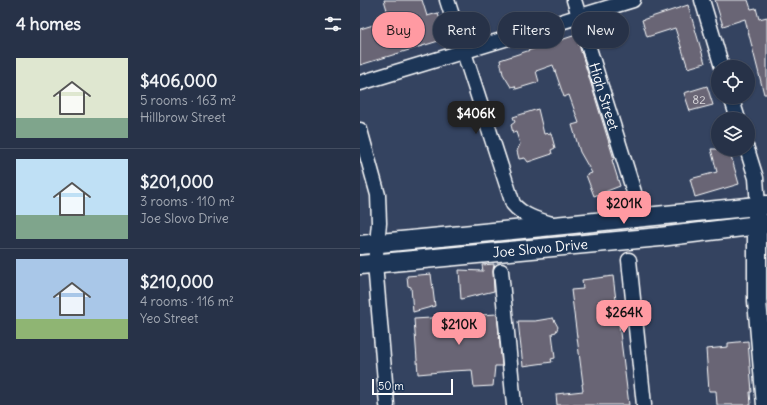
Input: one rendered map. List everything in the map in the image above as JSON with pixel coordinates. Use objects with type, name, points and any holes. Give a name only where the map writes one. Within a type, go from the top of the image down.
[{"type":"main road","name":"Joe Slovo Drive","points":[[368,244],[762,206]]},
{"type":"main road","points":[[762,206],[757,301],[766,405]]},
{"type":"main road","name":"Joe Slovo Drive","points":[[367,264],[660,237],[762,225]]},
{"type":"street","points":[[447,0],[513,204],[517,209],[535,219],[556,225]]},
{"type":"street","name":"High Street","points":[[574,0],[578,12]]},
{"type":"street","points":[[592,12],[633,0]]},
{"type":"street","points":[[702,0],[720,60]]},
{"type":"street","points":[[360,83],[572,18]]},
{"type":"street","name":"High Street","points":[[589,48],[634,192]]},
{"type":"street","points":[[360,130],[378,194],[379,206],[368,244],[367,264],[387,405]]},
{"type":"street","points":[[749,156],[762,206]]},
{"type":"street","points":[[629,260],[644,405]]},
{"type":"street","points":[[501,271],[514,405]]},
{"type":"building","points":[[384,0],[422,0],[427,16],[433,14],[433,43],[425,45],[425,12],[388,12]]},
{"type":"building","points":[[715,0],[748,0],[751,9],[756,8],[759,19],[767,17],[767,94],[764,94],[745,19],[723,26]]},
{"type":"building","points":[[688,5],[705,63],[688,68],[675,28],[647,37],[642,20]]},
{"type":"building","points":[[372,25],[372,48],[416,48],[360,65],[360,29]]},
{"type":"building","points":[[572,36],[572,48],[580,48],[614,159],[612,160],[620,186],[594,196],[586,175],[592,173],[580,152],[572,125],[579,123],[569,95],[564,97],[553,65],[536,71],[539,82],[516,89],[515,86],[511,87],[503,74],[500,60],[536,48],[564,48],[564,39]]},
{"type":"building","points":[[707,86],[711,104],[713,105],[690,111],[684,93]]},
{"type":"building","points":[[538,109],[544,134],[551,133],[555,148],[551,150],[552,154],[528,162],[525,158],[519,159],[517,151],[520,144],[516,132],[513,133],[511,125],[515,122],[513,117]]},
{"type":"building","points":[[713,156],[731,156],[739,184],[695,197],[690,179],[717,172]]},
{"type":"building","points":[[494,264],[494,291],[461,299],[459,270],[483,271],[482,265]]},
{"type":"building","points":[[431,274],[435,306],[413,312],[411,287],[408,286],[407,276]]},
{"type":"building","points":[[613,276],[629,405],[557,405],[556,394],[583,391],[571,290],[583,289],[582,280]]},
{"type":"building","points":[[497,314],[502,366],[495,366],[493,386],[474,387],[472,370],[418,374],[414,319]]},
{"type":"building","points":[[553,318],[558,327],[556,332],[552,333],[555,358],[551,359],[552,362],[523,366],[518,321],[535,321]]},
{"type":"building","points":[[748,341],[752,392],[750,392],[751,405],[717,405],[716,391],[709,391],[706,349],[728,347],[728,343]]}]
